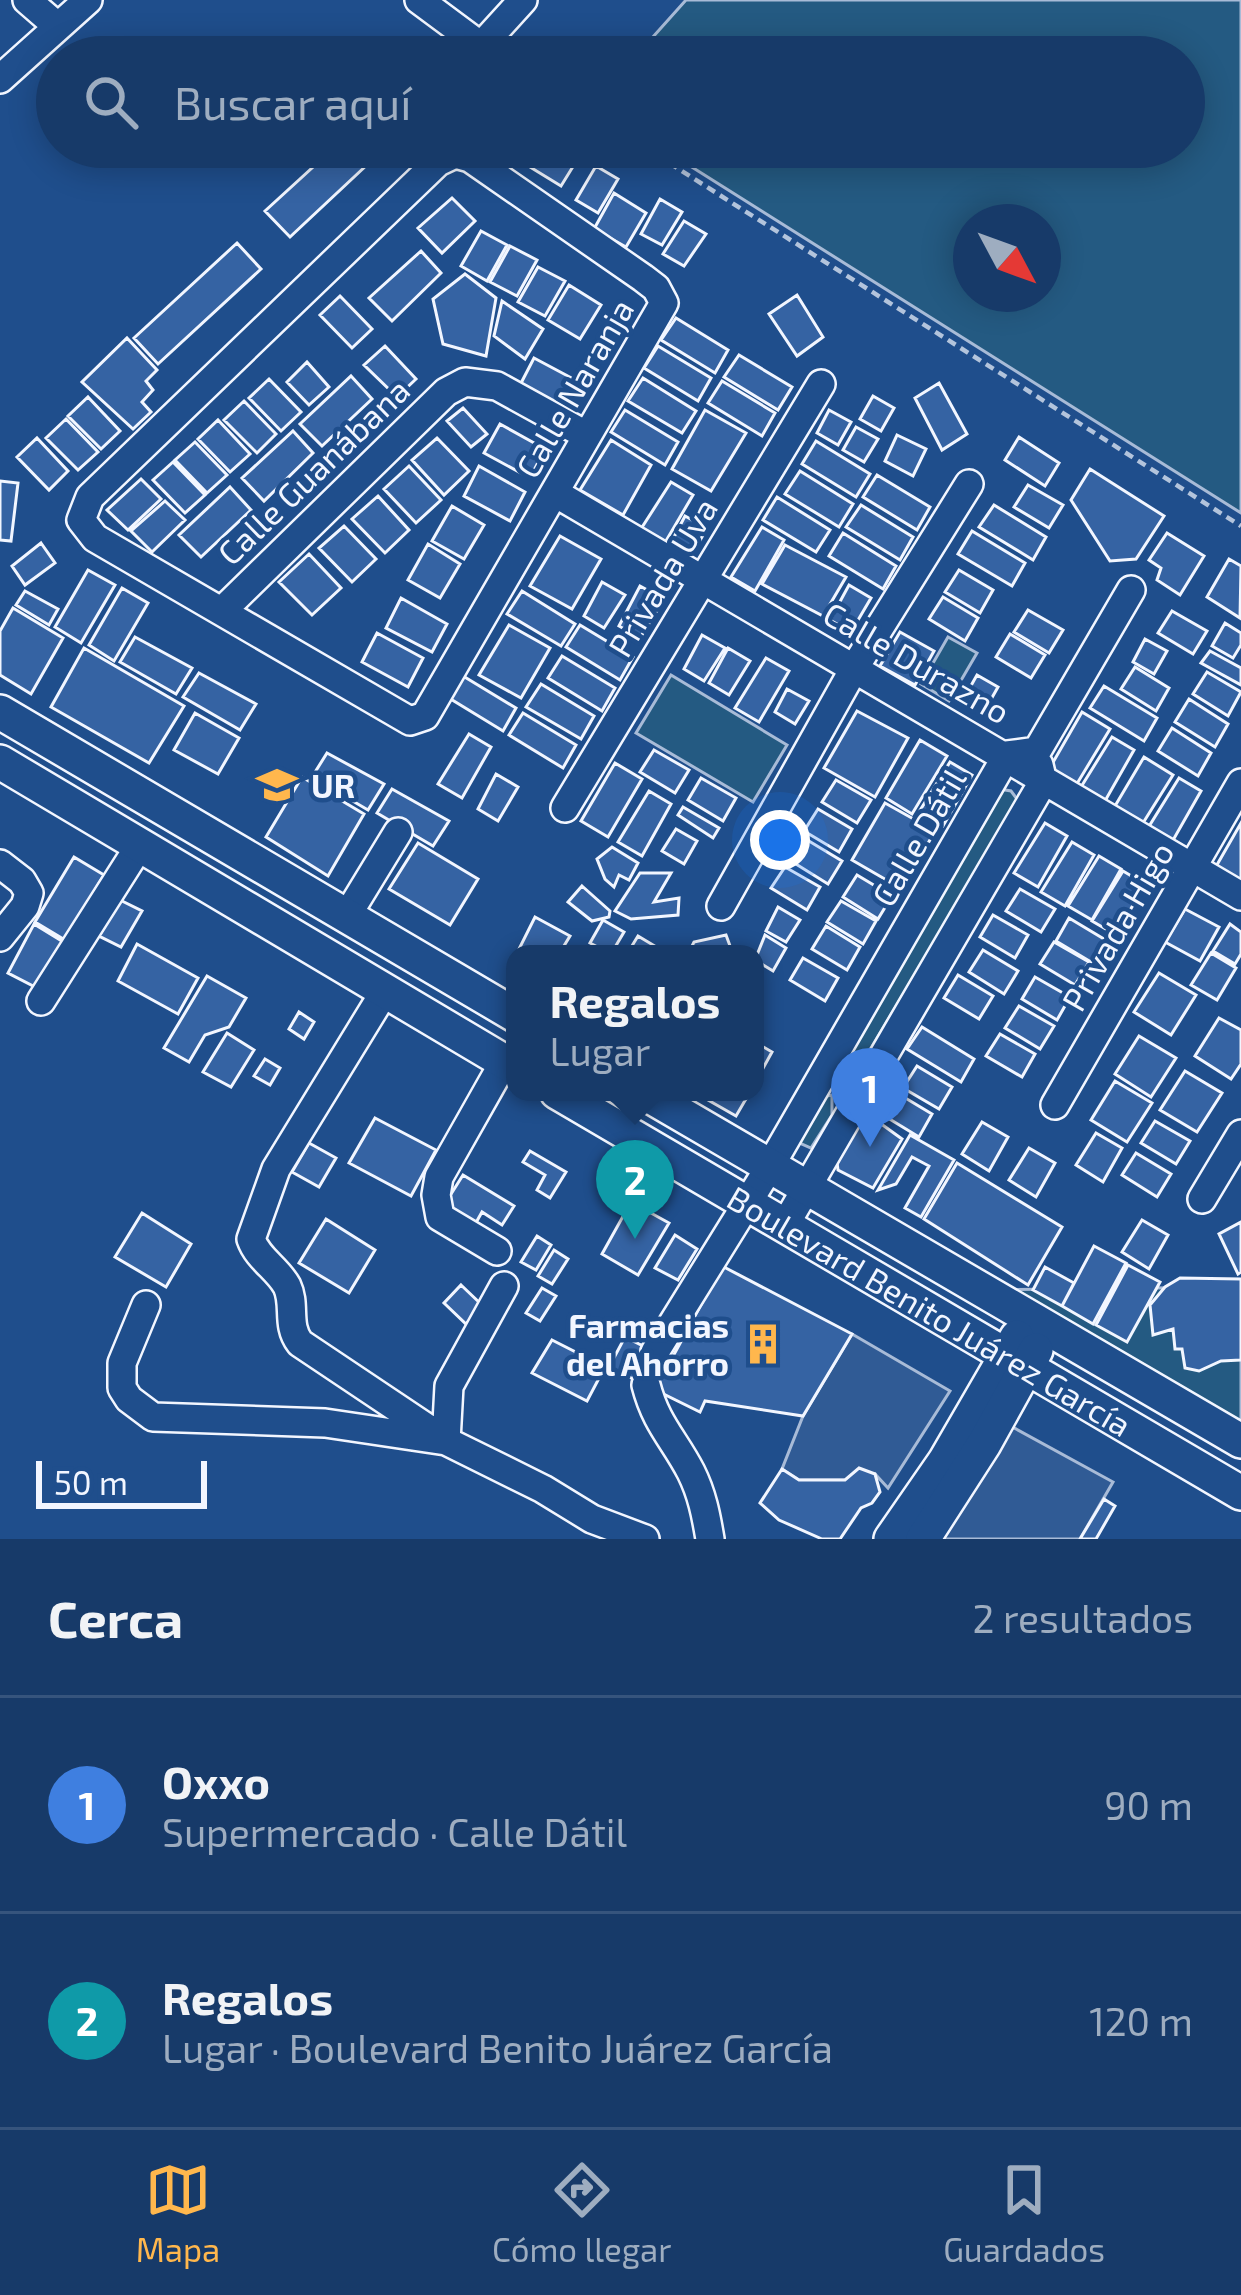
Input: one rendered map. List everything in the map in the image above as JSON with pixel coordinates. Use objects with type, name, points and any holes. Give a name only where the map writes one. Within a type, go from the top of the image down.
[{"type":"main road","points":[[0,712],[506,1010]]},
{"type":"main road","points":[[0,762],[506,1063]]},
{"type":"main road","name":"Boulevard Benito Juárez García","points":[[573,1101],[1241,1492]]},
{"type":"main road","name":"Boulevard Benito Juárez García","points":[[658,1101],[1241,1441]]},
{"type":"main road","points":[[923,1539],[966,1474],[1038,1322]]},
{"type":"main road","points":[[891,1539],[1017,1362]]},
{"type":"street","points":[[28,0],[57,26]]},
{"type":"street","points":[[46,36],[88,0]]},
{"type":"street","points":[[419,0],[468,36]]},
{"type":"street","points":[[490,36],[523,0]]},
{"type":"street","points":[[0,79],[36,46]]},
{"type":"street","name":"Calle Naranja","points":[[432,168],[106,481],[83,508],[81,520],[95,538],[410,721],[419,720],[661,314],[661,296],[644,278],[484,168]]},
{"type":"street","name":"Calle Guanábana","points":[[223,610],[446,392],[465,382],[497,386],[586,435]]},
{"type":"street","name":"Privada Uva","points":[[565,808],[821,384]]},
{"type":"street","points":[[721,906],[855,667],[969,484]]},
{"type":"street","name":"Calle Durazno","points":[[555,493],[1241,896]]},
{"type":"street","points":[[785,1225],[1043,782],[1036,752],[1131,590]]},
{"type":"street","name":"Calle Dátil","points":[[655,1352],[770,1168],[1006,755],[1036,752]]},
{"type":"street","name":"Privada Higo","points":[[1055,1105],[1241,783]]},
{"type":"street","points":[[348,914],[398,832]]},
{"type":"street","points":[[41,1001],[140,845]]},
{"type":"street","points":[[0,864],[29,893],[25,906],[0,937]]},
{"type":"street","points":[[386,991],[276,1169],[251,1239],[262,1260],[288,1288],[292,1331],[299,1343],[446,1441],[543,1489],[592,1520],[645,1539]]},
{"type":"street","points":[[828,1067],[864,1090]]},
{"type":"street","points":[[497,1251],[440,1216],[436,1196],[439,1177],[506,1071]]},
{"type":"street","points":[[1202,1199],[1241,1134]]},
{"type":"street","points":[[446,1441],[449,1386],[504,1286]]},
{"type":"street","points":[[146,1305],[122,1363],[122,1388],[153,1417],[325,1423],[446,1441]]},
{"type":"street","points":[[646,1385],[654,1416],[700,1493],[710,1539]]},
{"type":"path","points":[[677,168],[1241,526]]},
{"type":"shaded area","points":[[686,0],[1241,0],[1241,513],[693,168],[1205,168],[1205,36],[654,36]]},
{"type":"shaded area","points":[[948,637],[977,653],[949,701],[921,684]]},
{"type":"shaded area","points":[[671,675],[787,745],[753,802],[636,733]]},
{"type":"shaded area","points":[[999,789],[1011,791],[1017,799],[1014,810],[859,1068],[847,1073],[837,1068]]},
{"type":"shaded area","points":[[832,1095],[832,1115],[811,1148],[793,1140],[822,1097]]},
{"type":"shaded area","points":[[1241,1287],[1241,1433],[974,1290]]},
{"type":"shaded area","points":[[852,1334],[950,1391],[888,1488],[875,1474],[845,1480],[799,1480],[782,1469],[803,1416]]},
{"type":"shaded area","points":[[1007,1424],[1113,1482],[1080,1539],[941,1539]]},
{"type":"building","points":[[312,168],[364,168],[290,237],[265,211]]},
{"type":"building","points":[[532,168],[572,168],[561,186]]},
{"type":"building","points":[[595,168],[618,179],[598,213],[576,200]]},
{"type":"building","points":[[614,193],[646,213],[626,247],[594,229]]},
{"type":"building","points":[[452,198],[475,221],[442,253],[418,228]]},
{"type":"building","points":[[660,199],[682,212],[662,245],[641,234]]},
{"type":"building","points":[[684,221],[706,234],[684,266],[663,254]]},
{"type":"building","points":[[481,231],[507,245],[487,281],[461,266]]},
{"type":"building","points":[[237,243],[261,269],[158,364],[134,338]]},
{"type":"building","points":[[510,246],[537,260],[517,296],[490,282]]},
{"type":"building","points":[[421,251],[441,273],[392,321],[369,298]]},
{"type":"building","points":[[538,267],[565,281],[545,316],[518,302]]},
{"type":"building","points":[[465,274],[496,298],[486,356],[443,344],[433,299]]},
{"type":"building","points":[[569,285],[601,305],[580,339],[548,320]]},
{"type":"building","points":[[797,295],[823,337],[797,356],[769,314]]},
{"type":"building","points":[[340,296],[372,329],[352,348],[320,315]]},
{"type":"building","points":[[502,301],[543,329],[525,359],[494,336]]},
{"type":"building","points":[[676,318],[728,350],[715,373],[661,340]]},
{"type":"building","points":[[127,338],[157,370],[146,381],[153,390],[142,402],[151,412],[133,429],[82,382]]},
{"type":"building","points":[[385,346],[416,379],[397,397],[364,365]]},
{"type":"building","points":[[658,346],[711,378],[698,401],[644,368]]},
{"type":"building","points":[[739,355],[792,387],[778,410],[724,377]]},
{"type":"building","points":[[534,358],[581,383],[565,412],[519,387]]},
{"type":"building","points":[[307,362],[329,387],[309,405],[287,382]]},
{"type":"building","points":[[351,376],[372,399],[322,446],[300,424]]},
{"type":"building","points":[[643,378],[696,411],[682,433],[628,401]]},
{"type":"building","points":[[269,379],[301,412],[281,431],[249,398]]},
{"type":"building","points":[[722,381],[775,413],[762,436],[708,403]]},
{"type":"building","points":[[939,383],[967,434],[942,450],[915,398]]},
{"type":"building","points":[[873,396],[894,408],[881,431],[860,419]]},
{"type":"building","points":[[88,397],[120,431],[101,449],[68,416]]},
{"type":"building","points":[[244,401],[276,434],[257,453],[224,420]]},
{"type":"building","points":[[463,408],[487,434],[471,447],[447,421]]},
{"type":"building","points":[[625,410],[678,442],[665,465],[611,432]]},
{"type":"building","points":[[705,410],[746,433],[711,491],[672,469]]},
{"type":"building","points":[[829,410],[851,422],[838,445],[817,433]]},
{"type":"building","points":[[66,419],[98,452],[78,470],[46,438]]},
{"type":"building","points":[[218,420],[250,454],[230,472],[198,439]]},
{"type":"building","points":[[500,424],[545,449],[530,478],[484,453]]},
{"type":"building","points":[[856,427],[878,439],[864,462],[843,450]]},
{"type":"building","points":[[293,431],[313,453],[264,501],[242,478]]},
{"type":"building","points":[[897,435],[926,449],[913,476],[885,461]]},
{"type":"building","points":[[1019,437],[1059,463],[1045,486],[1005,460]]},
{"type":"building","points":[[37,438],[68,471],[49,490],[17,457]]},
{"type":"building","points":[[437,438],[469,471],[444,495],[412,460]]},
{"type":"building","points":[[611,440],[651,465],[623,515],[580,490]]},
{"type":"building","points":[[816,441],[870,474],[856,497],[802,464]]},
{"type":"building","points":[[195,442],[227,475],[207,493],[175,460]]},
{"type":"building","points":[[173,462],[205,495],[185,513],[153,480]]},
{"type":"building","points":[[409,466],[441,500],[416,523],[384,489]]},
{"type":"building","points":[[479,466],[525,492],[510,521],[464,496]]},
{"type":"building","points":[[1090,469],[1164,516],[1136,559],[1110,561],[1071,500]]},
{"type":"building","points":[[800,471],[853,504],[839,527],[785,494]]},
{"type":"building","points":[[877,475],[930,507],[917,530],[863,497]]},
{"type":"building","points":[[141,479],[161,499],[128,530],[107,510]]},
{"type":"building","points":[[0,481],[18,483],[11,541],[0,540]]},
{"type":"building","points":[[671,482],[693,495],[663,546],[639,532]]},
{"type":"building","points":[[1028,485],[1063,505],[1049,528],[1014,507]]},
{"type":"building","points":[[230,487],[251,510],[201,557],[179,535]]},
{"type":"building","points":[[378,496],[409,530],[385,553],[352,519]]},
{"type":"building","points":[[777,497],[830,530],[816,552],[763,520]]},
{"type":"building","points":[[165,501],[185,520],[152,552],[131,531]]},
{"type":"building","points":[[861,505],[913,537],[900,560],[846,527]]},
{"type":"building","points":[[994,505],[1046,537],[1033,560],[979,527]]},
{"type":"building","points":[[452,506],[484,525],[464,559],[432,541]]},
{"type":"building","points":[[685,516],[707,528],[694,551],[673,539]]},
{"type":"building","points":[[344,526],[376,559],[352,582],[319,548]]},
{"type":"building","points":[[762,527],[784,540],[755,591],[731,577]]},
{"type":"building","points":[[972,531],[1025,563],[1012,586],[958,554]]},
{"type":"building","points":[[843,533],[896,566],[883,589],[829,556]]},
{"type":"building","points":[[1167,533],[1204,556],[1180,595],[1157,580],[1161,568],[1149,560]]},
{"type":"building","points":[[560,536],[601,559],[572,609],[530,586]]},
{"type":"building","points":[[41,543],[55,563],[25,585],[12,566]]},
{"type":"building","points":[[428,544],[460,564],[440,598],[408,580]]},
{"type":"building","points":[[785,545],[846,577],[823,616],[762,584]]},
{"type":"building","points":[[309,554],[341,588],[312,615],[279,582]]},
{"type":"building","points":[[1229,559],[1241,566],[1240,618],[1207,597]]},
{"type":"building","points":[[88,570],[115,585],[81,643],[55,627]]},
{"type":"building","points":[[959,570],[993,590],[980,613],[945,592]]},
{"type":"building","points":[[602,582],[625,595],[604,628],[584,616]]},
{"type":"building","points":[[849,585],[871,598],[851,632],[830,620]]},
{"type":"building","points":[[640,586],[664,599],[640,638],[619,626]]},
{"type":"building","points":[[122,588],[148,603],[114,661],[89,645]]},
{"type":"building","points":[[25,591],[58,609],[49,625],[16,605]]},
{"type":"building","points":[[522,591],[575,624],[561,646],[507,614]]},
{"type":"building","points":[[943,597],[978,618],[965,641],[929,619]]},
{"type":"building","points":[[401,598],[447,624],[432,652],[386,628]]},
{"type":"building","points":[[13,608],[63,638],[31,694],[0,675],[0,631]]},
{"type":"building","points":[[1028,610],[1063,630],[1049,653],[1014,632]]},
{"type":"building","points":[[1172,611],[1207,631],[1193,654],[1158,633]]},
{"type":"building","points":[[1225,623],[1241,633],[1241,645],[1233,658],[1212,646]]},
{"type":"building","points":[[509,625],[550,648],[521,698],[479,675]]},
{"type":"building","points":[[580,625],[633,657],[620,680],[566,647]]},
{"type":"building","points":[[900,632],[934,651],[915,685],[880,666]]},
{"type":"building","points":[[377,633],[423,658],[408,687],[362,662]]},
{"type":"building","points":[[1010,634],[1045,655],[1031,678],[996,657]]},
{"type":"building","points":[[702,635],[725,648],[704,681],[684,669]]},
{"type":"building","points":[[135,637],[192,668],[176,694],[120,662]]},
{"type":"building","points":[[1145,639],[1167,651],[1154,674],[1133,662]]},
{"type":"building","points":[[84,648],[184,706],[149,763],[51,707]]},
{"type":"building","points":[[728,648],[750,661],[729,695],[709,683]]},
{"type":"building","points":[[1210,651],[1241,668],[1241,685],[1201,663]]},
{"type":"building","points":[[562,656],[615,688],[602,711],[548,678]]},
{"type":"building","points":[[766,658],[789,671],[759,722],[735,708]]},
{"type":"building","points":[[1135,667],[1169,688],[1156,711],[1121,689]]},
{"type":"building","points":[[1207,672],[1241,692],[1228,716],[1193,694]]},
{"type":"building","points":[[199,673],[256,704],[240,730],[183,697]]},
{"type":"building","points":[[977,675],[998,687],[985,710],[964,698]]},
{"type":"building","points":[[463,676],[516,708],[503,731],[449,698]]},
{"type":"building","points":[[541,684],[594,716],[581,739],[526,707]]},
{"type":"building","points":[[1104,686],[1157,718],[1144,741],[1090,708]]},
{"type":"building","points":[[787,689],[809,701],[795,724],[775,712]]},
{"type":"building","points":[[1189,699],[1228,724],[1215,747],[1175,722]]},
{"type":"building","points":[[857,711],[908,738],[875,797],[824,768]]},
{"type":"building","points":[[1082,712],[1110,729],[1075,787],[1048,771]]},
{"type":"building","points":[[195,713],[239,738],[218,774],[174,750]]},
{"type":"building","points":[[523,713],[576,745],[563,768],[509,735]]},
{"type":"building","points":[[1172,728],[1211,753],[1198,776],[1158,751]]},
{"type":"building","points":[[469,734],[491,747],[462,798],[438,784]]},
{"type":"building","points":[[1112,737],[1134,750],[1105,801],[1081,787]]},
{"type":"building","points":[[920,740],[947,756],[912,814],[886,798]]},
{"type":"building","points":[[654,750],[689,770],[675,793],[640,772]]},
{"type":"building","points":[[327,753],[384,784],[368,810],[312,777]]},
{"type":"building","points":[[1144,757],[1173,775],[1143,823],[1115,806]]},
{"type":"building","points":[[950,762],[972,775],[943,826],[919,812]]},
{"type":"building","points":[[615,763],[642,779],[608,837],[581,821]]},
{"type":"building","points":[[496,774],[518,787],[498,821],[478,809]]},
{"type":"building","points":[[302,777],[364,814],[328,876],[266,837]]},
{"type":"building","points":[[701,778],[736,798],[723,821],[688,800]]},
{"type":"building","points":[[1179,778],[1201,791],[1172,842],[1148,828]]},
{"type":"building","points":[[836,780],[871,800],[857,823],[822,802]]},
{"type":"building","points":[[392,789],[449,821],[433,846],[377,813]]},
{"type":"building","points":[[649,791],[671,804],[642,856],[618,842]]},
{"type":"building","points":[[885,803],[935,831],[902,889],[852,860]]},
{"type":"building","points":[[683,807],[719,828],[713,838],[678,815]]},
{"type":"building","points":[[818,809],[852,829],[839,852],[804,831]]},
{"type":"building","points":[[1045,823],[1067,836],[1038,887],[1014,873]]},
{"type":"building","points":[[1241,823],[1241,885],[1214,870]]},
{"type":"building","points":[[676,829],[697,841],[684,864],[662,851]]},
{"type":"building","points":[[789,829],[842,861],[828,884],[775,851]]},
{"type":"building","points":[[1072,842],[1094,855],[1065,906],[1041,892]]},
{"type":"building","points":[[418,843],[478,879],[450,925],[389,889]]},
{"type":"building","points":[[612,847],[638,863],[629,880],[619,875],[614,887],[597,859]]},
{"type":"building","points":[[1099,856],[1121,869],[1092,920],[1068,906]]},
{"type":"building","points":[[74,857],[104,875],[65,940],[35,922]]},
{"type":"building","points":[[785,867],[820,887],[807,910],[771,888]]},
{"type":"building","points":[[1123,871],[1145,884],[1116,935],[1092,921]]},
{"type":"building","points":[[640,873],[671,873],[654,902],[679,898],[678,915],[631,919],[615,911]]},
{"type":"building","points":[[857,875],[892,896],[878,919],[843,897]]},
{"type":"building","points":[[582,886],[610,911],[609,917],[592,921],[568,902]]},
{"type":"building","points":[[1020,889],[1055,909],[1041,932],[1006,911]]},
{"type":"building","points":[[120,900],[142,911],[121,947],[99,936]]},
{"type":"building","points":[[841,901],[876,921],[863,944],[827,922]]},
{"type":"building","points":[[778,907],[800,920],[786,942],[766,931]]},
{"type":"building","points":[[1185,909],[1219,927],[1200,961],[1165,942]]},
{"type":"building","points":[[993,915],[1028,935],[1015,958],[980,937]]},
{"type":"building","points":[[535,917],[570,936],[564,945],[521,945]]},
{"type":"building","points":[[1069,918],[1104,939],[1091,962],[1056,941]]},
{"type":"building","points":[[603,920],[624,932],[616,945],[590,943]]},
{"type":"building","points":[[34,924],[65,943],[39,989],[8,973]]},
{"type":"building","points":[[1230,924],[1241,932],[1241,954],[1235,964],[1213,951]]},
{"type":"building","points":[[826,926],[860,947],[847,970],[812,949]]},
{"type":"building","points":[[726,935],[730,945],[692,945]]},
{"type":"building","points":[[765,935],[786,948],[773,971],[764,966],[761,945]]},
{"type":"building","points":[[638,936],[653,945],[632,945]]},
{"type":"building","points":[[1054,942],[1089,962],[1075,985],[1040,964]]},
{"type":"building","points":[[137,944],[198,978],[178,1014],[118,981]]},
{"type":"building","points":[[983,950],[1018,971],[1004,994],[969,972]]},
{"type":"building","points":[[1211,953],[1236,968],[1217,1000],[1191,985]]},
{"type":"building","points":[[803,958],[838,978],[825,1001],[790,980]]},
{"type":"building","points":[[1159,973],[1196,995],[1171,1035],[1134,1012]]},
{"type":"building","points":[[958,975],[993,996],[979,1019],[944,998]]},
{"type":"building","points":[[207,976],[246,998],[229,1027],[205,1035],[189,1062],[164,1048]]},
{"type":"building","points":[[1035,977],[1070,997],[1057,1020],[1022,999]]},
{"type":"building","points":[[1019,1006],[1054,1026],[1040,1049],[1005,1028]]},
{"type":"building","points":[[299,1012],[314,1022],[304,1039],[289,1029]]},
{"type":"building","points":[[1219,1018],[1241,1030],[1241,1064],[1231,1079],[1195,1056]]},
{"type":"building","points":[[922,1027],[974,1059],[961,1082],[907,1049]]},
{"type":"building","points":[[227,1033],[254,1050],[231,1087],[203,1072]]},
{"type":"building","points":[[1000,1034],[1035,1054],[1022,1077],[986,1056]]},
{"type":"building","points":[[1139,1036],[1176,1058],[1151,1097],[1115,1074]]},
{"type":"building","points":[[265,1059],[280,1068],[270,1085],[254,1076]]},
{"type":"building","points":[[917,1066],[952,1087],[939,1109],[903,1088]]},
{"type":"building","points":[[1185,1071],[1222,1093],[1197,1132],[1160,1110]]},
{"type":"building","points":[[1115,1081],[1152,1103],[1127,1142],[1091,1120]]},
{"type":"building","points":[[897,1093],[932,1114],[919,1137],[883,1115]]},
{"type":"building","points":[[710,1101],[745,1101],[736,1116]]},
{"type":"building","points":[[861,1117],[873,1118],[902,1139],[873,1188],[838,1170],[836,1155]]},
{"type":"building","points":[[375,1118],[436,1150],[411,1196],[349,1163]]},
{"type":"building","points":[[1155,1121],[1190,1141],[1176,1164],[1141,1143]]},
{"type":"building","points":[[982,1122],[1008,1137],[989,1171],[962,1154]]},
{"type":"building","points":[[1096,1133],[1122,1148],[1103,1182],[1076,1165]]},
{"type":"building","points":[[910,1135],[954,1160],[921,1217],[905,1208],[929,1166],[912,1157],[896,1184],[878,1190]]},
{"type":"building","points":[[309,1143],[336,1158],[319,1187],[292,1172]]},
{"type":"building","points":[[1029,1148],[1055,1163],[1036,1197],[1009,1180]]},
{"type":"building","points":[[530,1151],[566,1172],[550,1198],[537,1190],[545,1175],[523,1162]]},
{"type":"building","points":[[1136,1153],[1171,1174],[1157,1197],[1122,1175]]},
{"type":"building","points":[[957,1163],[1062,1227],[1028,1285],[924,1219]]},
{"type":"building","points":[[463,1175],[514,1206],[502,1225],[482,1212],[473,1228],[441,1210]]},
{"type":"building","points":[[631,1202],[669,1223],[638,1275],[602,1254]]},
{"type":"building","points":[[142,1213],[191,1244],[166,1287],[115,1257]]},
{"type":"building","points":[[326,1219],[375,1250],[349,1293],[299,1263]]},
{"type":"building","points":[[1142,1220],[1168,1235],[1149,1269],[1122,1252]]},
{"type":"building","points":[[1241,1222],[1241,1272],[1238,1274],[1219,1234]]},
{"type":"building","points":[[675,1235],[697,1249],[678,1280],[655,1268]]},
{"type":"building","points":[[537,1236],[551,1245],[536,1270],[521,1262]]},
{"type":"building","points":[[1094,1246],[1126,1263],[1093,1324],[1062,1306]]},
{"type":"building","points":[[554,1250],[568,1259],[552,1284],[538,1276]]},
{"type":"building","points":[[1128,1265],[1160,1282],[1127,1342],[1096,1325]]},
{"type":"building","name":"Farmacias del Ahorro","points":[[722,1266],[852,1334],[803,1416],[705,1401],[700,1412],[609,1367],[625,1337],[671,1360]]},
{"type":"building","points":[[1045,1267],[1074,1283],[1062,1306],[1033,1290]]},
{"type":"building","points":[[1180,1278],[1241,1279],[1241,1360],[1221,1361],[1199,1371],[1185,1368],[1182,1349],[1175,1349],[1173,1329],[1153,1335],[1150,1305]]},
{"type":"building","points":[[461,1285],[483,1306],[466,1324],[444,1303]]},
{"type":"building","points":[[542,1288],[556,1296],[540,1321],[526,1313]]},
{"type":"building","points":[[552,1340],[605,1367],[587,1401],[532,1373]]},
{"type":"building","points":[[859,1468],[875,1474],[880,1492],[861,1508],[840,1539],[822,1539],[779,1520],[760,1503],[782,1469],[799,1480],[845,1480]]},
{"type":"building","points":[[1104,1499],[1115,1506],[1096,1539],[1080,1539]]},
{"type":"place","name":"UR","points":[[277,785]]},
{"type":"place","name":"Oxxo","points":[[870,1147]]},
{"type":"place","name":"Regalos","points":[[635,1239]]},
{"type":"place","name":"Farmacias del Ahorro","points":[[763,1344]]}]
